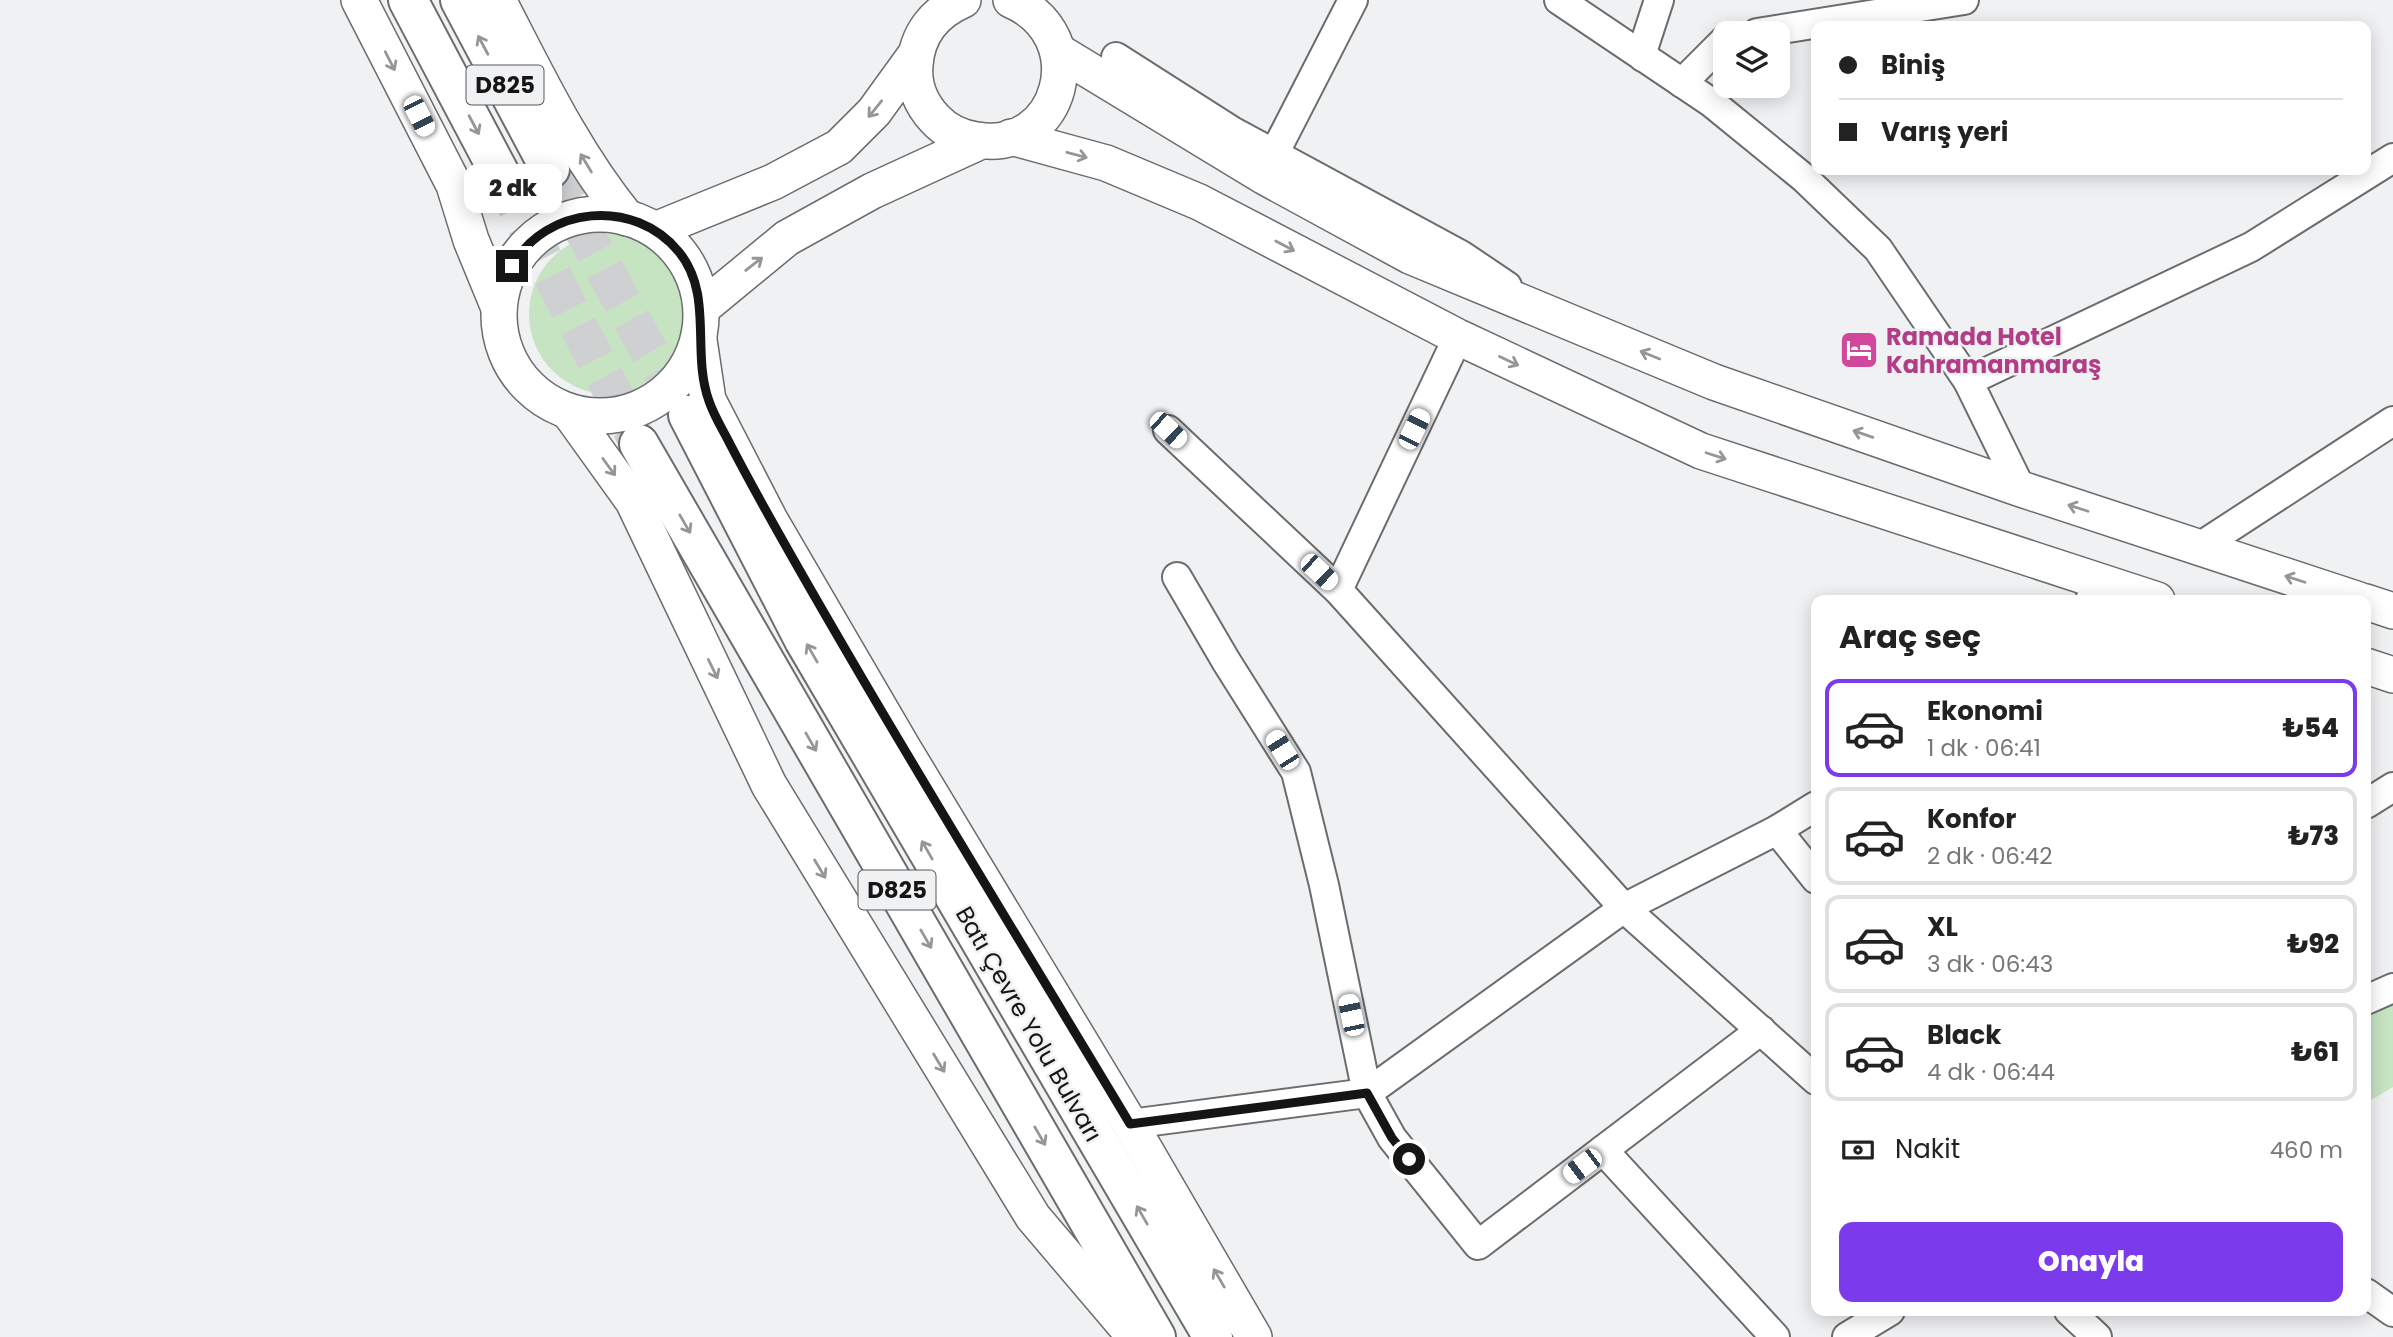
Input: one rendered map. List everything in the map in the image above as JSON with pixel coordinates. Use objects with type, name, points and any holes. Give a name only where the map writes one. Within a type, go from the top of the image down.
[{"type":"highway","name":"D825","points":[[408,0],[500,174]]},
{"type":"highway","name":"D825","points":[[460,0],[550,169]]},
{"type":"highway","name":"Batı Çevre Yolu Bulvarı","points":[[688,415],[804,640],[1213,1337]]},
{"type":"highway","name":"Batı Çevre Yolu Bulvarı","points":[[639,444],[1156,1337]]},
{"type":"main road","points":[[359,0],[454,185],[471,240],[499,308]]},
{"type":"main road","points":[[498,0],[562,124],[600,185],[641,224],[679,251],[695,278],[708,400],[769,520],[1130,1124],[1254,1337]]},
{"type":"main road","points":[[946,4],[928,26],[916,54],[874,112],[839,147],[773,182],[641,224],[597,214],[568,219],[541,232],[520,253],[505,279],[499,308],[502,341],[516,372],[539,396],[569,412],[602,416],[635,411],[664,394],[686,370],[700,324],[787,238],[872,191],[1037,122],[1055,97],[1059,83],[1059,52],[1046,25],[1035,14],[1011,0]]},
{"type":"main road","points":[[1059,52],[1265,177],[1398,250],[1544,312],[1714,382],[2021,489],[2344,595]]},
{"type":"main road","points":[[916,54],[916,84],[929,112],[952,132],[1107,163],[1199,202],[1458,337],[1701,451],[2096,592],[2119,595]]},
{"type":"main road","points":[[569,412],[633,501],[769,785],[932,1052],[1033,1216],[1135,1337]]},
{"type":"main road","points":[[2371,604],[2393,611]]},
{"type":"main road","points":[[2371,668],[2393,675]]},
{"type":"street","points":[[1274,154],[1353,0]]},
{"type":"street","points":[[1559,0],[1712,103],[1804,178],[1878,249],[1968,381],[2021,489]]},
{"type":"street","points":[[1643,57],[1659,0]]},
{"type":"street","points":[[1832,21],[1964,0]]},
{"type":"street","points":[[1790,28],[1811,24]]},
{"type":"street","points":[[1682,83],[1713,52]]},
{"type":"street","points":[[1116,57],[1232,131],[1461,255],[1544,312]]},
{"type":"street","points":[[2371,172],[2393,158]]},
{"type":"street","points":[[1968,381],[2252,247],[2366,175]]},
{"type":"street","points":[[1338,590],[1458,337]]},
{"type":"street","points":[[2198,548],[2393,421]]},
{"type":"street","points":[[1168,430],[1338,590],[1624,908],[1811,1076]]},
{"type":"street","points":[[1177,577],[1226,662],[1296,772],[1324,886],[1367,1093],[1392,1138],[1478,1245],[1760,1030]]},
{"type":"street","points":[[1130,1124],[1367,1093],[1624,908],[1777,830],[1811,809]]},
{"type":"street","points":[[1777,830],[1811,873]]},
{"type":"street","points":[[2371,998],[2393,988]]},
{"type":"street","points":[[1602,1150],[1775,1337]]},
{"type":"street","points":[[2371,1297],[2393,1312]]},
{"type":"street","points":[[1847,1337],[1882,1316]]},
{"type":"street","points":[[2074,1316],[2097,1337]]},
{"type":"green space","points":[[609,234],[640,240],[666,257],[683,283],[689,314],[683,345],[666,371],[640,388],[609,394],[578,388],[552,371],[535,345],[529,314],[535,283],[552,257],[578,240]]},
{"type":"green space","points":[[2393,1001],[2393,1087],[2371,1100],[2371,1010]]},
{"type":"tunnel","points":[[550,169],[645,344],[688,415]]},
{"type":"tunnel","points":[[500,174],[639,444]]},
{"type":"place","name":"Ramada Hotel Kahramanmaraş","points":[[1859,350]]},
{"type":"route","points":[[512,266],[520,253],[541,232],[568,219],[597,214],[627,218],[655,230],[679,251],[695,278],[702,308],[699,340],[708,400],[769,520],[1130,1124],[1367,1093],[1392,1138],[1409,1159]]}]
